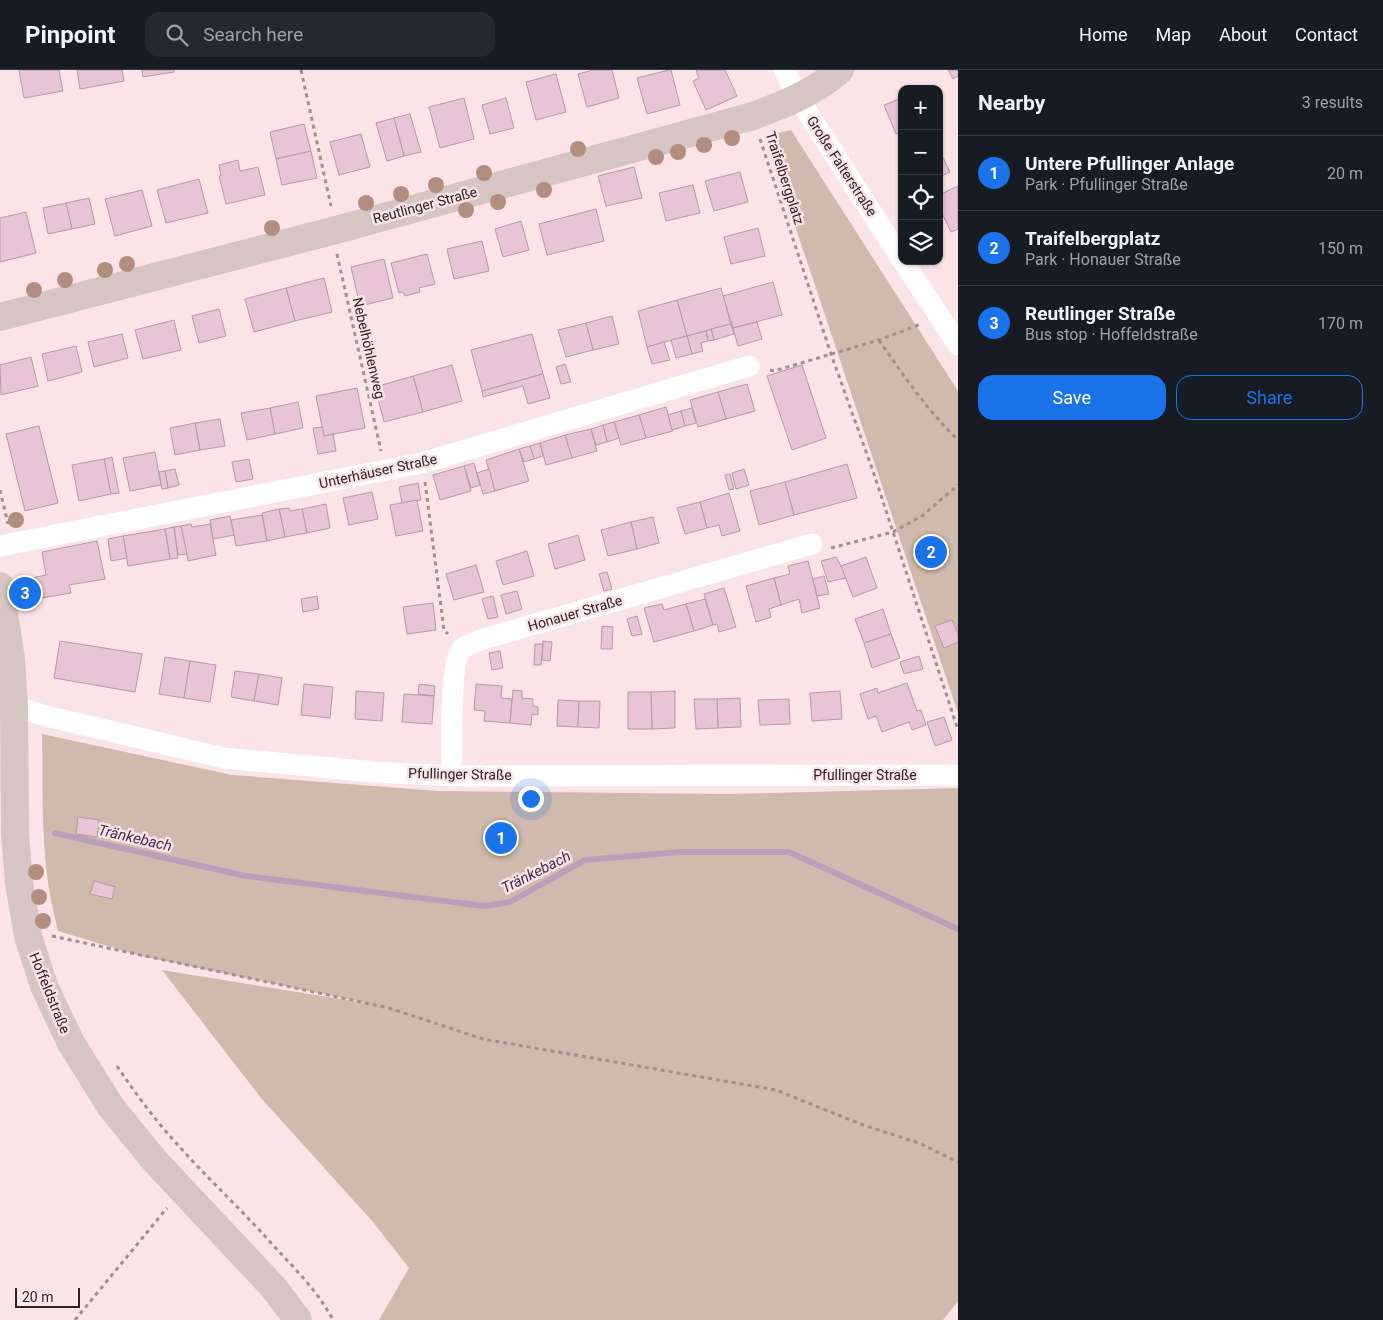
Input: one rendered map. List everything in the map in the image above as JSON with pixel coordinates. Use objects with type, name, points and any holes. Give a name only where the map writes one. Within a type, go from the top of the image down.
[{"type":"street","name":"Große Falterstraße","points":[[784,70],[799,98],[898,254]]},
{"type":"street","name":"Reutlinger Straße","points":[[0,317],[334,219],[753,116],[799,98],[826,83],[840,70]]},
{"type":"street","name":"Große Falterstraße","points":[[905,265],[958,345]]},
{"type":"street","name":"Unterhäuser Straße","points":[[0,546],[422,463],[750,366]]},
{"type":"street","name":"Honauer Straße","points":[[452,776],[454,680],[456,660],[462,649],[480,640],[812,544]]},
{"type":"street","name":"Hoffeldstraße","points":[[0,586],[12,660],[7,704],[19,883],[40,932],[44,986],[71,1044],[111,1107],[181,1190],[274,1288],[298,1320]]},
{"type":"street","name":"Pfullinger Straße","points":[[7,704],[46,716],[224,758],[374,772],[452,776],[958,775]]},
{"type":"path","name":"Nebelhöhlenweg","points":[[301,70],[334,219],[336,250],[385,471]]},
{"type":"path","name":"Traifelbergplatz","points":[[753,116],[958,730]]},
{"type":"path","points":[[774,371],[879,340],[939,318]]},
{"type":"path","points":[[879,340],[914,390],[944,427],[958,440]]},
{"type":"path","points":[[422,463],[444,630]]},
{"type":"path","points":[[812,544],[834,548],[893,532],[922,516],[958,485]]},
{"type":"path","points":[[40,932],[389,1008],[483,1039],[776,1090],[863,1124],[919,1143],[958,1162]]},
{"type":"path","points":[[40,932],[54,936]]},
{"type":"path","points":[[54,936],[57,944]]},
{"type":"path","points":[[115,1063],[136,1095],[176,1144],[246,1215],[310,1287],[333,1320]]},
{"type":"path","points":[[75,1320],[181,1190]]},
{"type":"shaded area","points":[[791,130],[958,391],[958,713],[765,136]]},
{"type":"shaded area","points":[[42,734],[232,775],[438,791],[730,794],[958,788],[958,1301],[943,1320],[379,1320],[409,1268],[373,1222],[261,1098],[162,970],[371,1004],[141,956],[58,931],[46,870]]},
{"type":"building","points":[[19,70],[59,70],[63,91],[24,98]]},
{"type":"building","points":[[77,70],[122,70],[124,81],[80,89]]},
{"type":"building","points":[[142,70],[174,70],[174,72],[143,77]]},
{"type":"building","points":[[593,70],[612,70],[619,98],[587,107],[578,74]]},
{"type":"building","points":[[671,70],[680,105],[647,114],[637,78]]},
{"type":"building","points":[[696,70],[725,70],[737,96],[706,110],[693,81],[699,78]]},
{"type":"building","points":[[948,70],[958,70],[958,76],[953,79]]},
{"type":"building","points":[[556,74],[566,112],[536,120],[526,82]]},
{"type":"building","points":[[464,98],[474,139],[440,148],[429,107]]},
{"type":"building","points":[[506,98],[514,128],[490,134],[482,105]]},
{"type":"building","points":[[898,100],[898,133],[896,134],[884,105]]},
{"type":"building","points":[[410,114],[421,152],[404,156],[394,118]]},
{"type":"building","points":[[394,118],[404,156],[387,161],[376,123]]},
{"type":"building","points":[[304,124],[311,151],[276,159],[270,132]]},
{"type":"building","points":[[361,134],[370,167],[339,175],[330,142]]},
{"type":"building","points":[[311,151],[317,178],[282,185],[276,159]]},
{"type":"building","points":[[943,157],[950,172],[943,175]]},
{"type":"building","points":[[238,160],[240,171],[258,167],[265,195],[226,204],[219,176],[221,176],[219,165]]},
{"type":"building","points":[[634,167],[642,198],[606,206],[598,176]]},
{"type":"building","points":[[740,172],[748,202],[714,211],[705,181]]},
{"type":"building","points":[[199,179],[208,213],[166,223],[157,190]]},
{"type":"building","points":[[693,185],[700,213],[666,221],[659,193]]},
{"type":"building","points":[[958,186],[958,229],[951,232],[943,215],[943,193]]},
{"type":"building","points":[[142,190],[152,226],[115,236],[105,199]]},
{"type":"building","points":[[89,198],[95,224],[72,229],[66,203]]},
{"type":"building","points":[[66,203],[72,229],[48,234],[43,208]]},
{"type":"building","points":[[596,209],[604,241],[547,255],[539,224]]},
{"type":"building","points":[[26,212],[36,253],[0,262],[0,218]]},
{"type":"building","points":[[521,221],[529,250],[503,257],[495,229]]},
{"type":"building","points":[[758,228],[765,256],[731,264],[724,237]]},
{"type":"building","points":[[482,241],[489,271],[454,279],[447,249]]},
{"type":"building","points":[[427,254],[435,284],[419,288],[420,292],[405,296],[403,292],[399,293],[391,263]]},
{"type":"building","points":[[384,259],[393,298],[360,306],[351,267]]},
{"type":"building","points":[[324,278],[332,312],[295,321],[286,288]]},
{"type":"building","points":[[773,282],[782,315],[733,328],[723,296]]},
{"type":"building","points":[[286,288],[295,321],[254,332],[245,299]]},
{"type":"building","points":[[721,288],[731,324],[687,336],[677,300]]},
{"type":"building","points":[[677,300],[687,336],[647,347],[638,311]]},
{"type":"building","points":[[219,309],[226,336],[199,343],[192,316]]},
{"type":"building","points":[[612,316],[619,344],[593,350],[586,323]]},
{"type":"building","points":[[174,320],[181,350],[143,359],[135,330]]},
{"type":"building","points":[[757,322],[762,339],[738,346],[733,328]]},
{"type":"building","points":[[586,323],[593,350],[566,357],[558,330]]},
{"type":"building","points":[[731,324],[734,334],[714,340],[711,329]]},
{"type":"building","points":[[711,329],[714,340],[708,341],[706,331]]},
{"type":"building","points":[[706,331],[708,341],[701,343],[703,351],[692,354],[687,336]]},
{"type":"building","points":[[122,334],[128,358],[94,367],[88,342]]},
{"type":"building","points":[[532,334],[543,374],[482,391],[471,350]]},
{"type":"building","points":[[687,336],[692,354],[676,358],[671,340]]},
{"type":"building","points":[[664,342],[670,360],[652,364],[647,347]]},
{"type":"building","points":[[76,346],[82,372],[48,381],[42,354]]},
{"type":"building","points":[[31,357],[38,386],[1,395],[0,365]]},
{"type":"building","points":[[565,364],[571,382],[561,384],[556,367]]},
{"type":"building","points":[[452,365],[462,401],[423,412],[413,376]]},
{"type":"building","points":[[802,365],[826,438],[792,450],[767,376]]},
{"type":"building","points":[[543,374],[550,398],[528,404],[523,386],[483,397],[482,391]]},
{"type":"building","points":[[413,376],[423,412],[384,422],[375,387]]},
{"type":"building","points":[[747,384],[755,411],[726,419],[718,392]]},
{"type":"building","points":[[357,388],[365,428],[324,436],[316,396]]},
{"type":"building","points":[[718,392],[726,419],[698,427],[690,400]]},
{"type":"building","points":[[298,402],[303,428],[275,434],[270,408]]},
{"type":"building","points":[[666,407],[673,431],[646,438],[639,415]]},
{"type":"building","points":[[270,408],[275,434],[247,440],[241,413]]},
{"type":"building","points":[[692,408],[696,423],[685,426],[681,411]]},
{"type":"building","points":[[681,411],[685,426],[672,430],[668,415]]},
{"type":"building","points":[[639,415],[646,438],[621,445],[614,422]]},
{"type":"building","points":[[220,419],[225,446],[200,450],[195,423]]},
{"type":"building","points":[[614,422],[619,438],[607,442],[603,425]]},
{"type":"building","points":[[195,423],[200,450],[175,455],[170,428]]},
{"type":"building","points":[[603,425],[607,442],[596,445],[591,429]]},
{"type":"building","points":[[39,426],[58,503],[25,511],[6,434]]},
{"type":"building","points":[[322,427],[324,436],[333,434],[336,451],[318,454],[313,428]]},
{"type":"building","points":[[591,429],[597,451],[572,458],[565,435]]},
{"type":"building","points":[[565,435],[572,458],[546,465],[540,443]]},
{"type":"building","points":[[540,443],[543,456],[534,459],[530,446]]},
{"type":"building","points":[[530,446],[534,459],[524,462],[519,449]]},
{"type":"building","points":[[519,449],[529,481],[495,491],[486,460]]},
{"type":"building","points":[[155,452],[161,485],[130,491],[123,458]]},
{"type":"building","points":[[112,457],[119,493],[111,494],[104,459]]},
{"type":"building","points":[[104,459],[111,494],[79,501],[72,465]]},
{"type":"building","points":[[249,459],[253,479],[236,482],[232,462]]},
{"type":"building","points":[[474,463],[480,485],[471,488],[464,466]]},
{"type":"building","points":[[847,464],[857,498],[794,515],[785,482]]},
{"type":"building","points":[[464,466],[471,491],[440,500],[433,475]]},
{"type":"building","points":[[175,469],[179,485],[168,488],[165,471]]},
{"type":"building","points":[[489,469],[495,491],[483,494],[477,473]]},
{"type":"building","points":[[744,469],[749,485],[736,489],[732,473]]},
{"type":"building","points":[[165,471],[168,488],[162,489],[159,472]]},
{"type":"building","points":[[730,474],[734,489],[729,490],[725,475]]},
{"type":"building","points":[[785,482],[794,515],[759,525],[750,491]]},
{"type":"building","points":[[418,483],[421,500],[402,503],[399,487]]},
{"type":"building","points":[[372,492],[378,519],[349,525],[343,498]]},
{"type":"building","points":[[729,493],[740,531],[722,536],[719,525],[707,528],[700,502]]},
{"type":"building","points":[[417,500],[423,531],[396,536],[390,505]]},
{"type":"building","points":[[700,502],[707,528],[685,534],[677,508]]},
{"type":"building","points":[[326,504],[330,528],[307,533],[302,509]]},
{"type":"building","points":[[289,508],[290,511],[302,509],[307,533],[285,537],[279,509]]},
{"type":"building","points":[[279,509],[285,537],[267,541],[262,513]]},
{"type":"building","points":[[262,515],[267,541],[236,546],[231,520]]},
{"type":"building","points":[[230,516],[234,535],[213,539],[210,520]]},
{"type":"building","points":[[653,517],[659,543],[637,549],[631,522]]},
{"type":"building","points":[[631,522],[637,549],[608,556],[601,530]]},
{"type":"building","points":[[191,524],[192,527],[210,524],[216,555],[188,561],[181,526]]},
{"type":"building","points":[[181,526],[187,554],[178,555],[174,527]]},
{"type":"building","points":[[174,527],[178,558],[170,559],[165,529]]},
{"type":"building","points":[[165,529],[170,559],[128,566],[123,536]]},
{"type":"building","points":[[578,535],[585,560],[555,569],[548,544]]},
{"type":"building","points":[[123,536],[127,558],[111,561],[108,539]]},
{"type":"building","points":[[97,541],[105,579],[69,585],[71,593],[36,599],[32,578],[46,575],[42,552]]},
{"type":"building","points":[[527,551],[534,576],[503,585],[496,561]]},
{"type":"building","points":[[836,557],[846,578],[828,582],[821,561]]},
{"type":"building","points":[[866,557],[877,588],[853,597],[841,566]]},
{"type":"building","points":[[808,561],[820,608],[802,613],[799,599],[781,605],[774,578],[790,574],[788,566]]},
{"type":"building","points":[[476,565],[484,592],[454,600],[446,574]]},
{"type":"building","points":[[607,572],[612,589],[604,591],[599,574]]},
{"type":"building","points":[[824,576],[829,594],[817,596],[813,579]]},
{"type":"building","points":[[774,578],[781,605],[769,609],[771,617],[756,622],[746,586]]},
{"type":"building","points":[[724,588],[736,627],[719,632],[717,624],[713,625],[704,594]]},
{"type":"building","points":[[517,591],[522,609],[506,614],[501,595]]},
{"type":"building","points":[[317,596],[319,609],[303,612],[301,599]]},
{"type":"building","points":[[493,596],[498,617],[488,619],[482,599]]},
{"type":"building","points":[[705,599],[713,625],[694,631],[686,604]]},
{"type":"building","points":[[433,603],[436,630],[407,634],[403,607]]},
{"type":"building","points":[[662,604],[664,610],[686,604],[694,631],[654,642],[644,608]]},
{"type":"building","points":[[883,609],[891,634],[864,643],[855,619]]},
{"type":"building","points":[[637,616],[642,634],[632,636],[627,619]]},
{"type":"building","points":[[952,620],[958,634],[958,642],[944,648],[935,626]]},
{"type":"building","points":[[602,626],[613,627],[612,649],[601,649]]},
{"type":"building","points":[[891,634],[900,658],[872,668],[864,643]]},
{"type":"building","points":[[60,641],[142,654],[135,692],[54,678]]},
{"type":"building","points":[[543,641],[552,642],[550,661],[542,660]]},
{"type":"building","points":[[535,644],[543,644],[541,665],[534,665]]},
{"type":"building","points":[[500,651],[503,668],[492,670],[489,653]]},
{"type":"building","points":[[919,656],[923,669],[904,674],[900,662]]},
{"type":"building","points":[[165,657],[190,661],[184,698],[159,694]]},
{"type":"building","points":[[190,661],[216,665],[210,702],[184,698]]},
{"type":"building","points":[[235,671],[259,674],[254,701],[231,697]]},
{"type":"building","points":[[259,674],[282,678],[278,705],[254,701]]},
{"type":"building","points":[[907,683],[917,711],[921,710],[926,725],[912,730],[909,722],[882,732],[876,716],[868,719],[860,694],[877,688],[878,693]]},
{"type":"building","points":[[304,684],[333,687],[330,718],[301,715]]},
{"type":"building","points":[[419,684],[435,686],[434,696],[418,694]]},
{"type":"building","points":[[476,684],[502,686],[501,698],[512,699],[510,723],[484,721],[485,711],[474,710]]},
{"type":"building","points":[[513,690],[522,691],[522,698],[533,699],[533,706],[538,707],[538,715],[532,714],[531,725],[510,723]]},
{"type":"building","points":[[356,691],[384,693],[382,721],[355,719]]},
{"type":"building","points":[[675,691],[675,728],[652,729],[651,692]]},
{"type":"building","points":[[840,691],[842,719],[812,721],[810,693]]},
{"type":"building","points":[[628,692],[651,692],[652,729],[628,729]]},
{"type":"building","points":[[404,694],[434,696],[432,724],[402,722]]},
{"type":"building","points":[[740,698],[741,727],[718,728],[717,699]]},
{"type":"building","points":[[694,699],[717,699],[718,728],[696,729]]},
{"type":"building","points":[[789,699],[790,724],[760,725],[758,700]]},
{"type":"building","points":[[558,700],[579,701],[578,727],[557,726]]},
{"type":"building","points":[[579,701],[600,701],[599,728],[578,727]]},
{"type":"building","points":[[944,717],[952,740],[935,746],[927,722]]},
{"type":"building","points":[[78,817],[99,820],[97,837],[76,834]]},
{"type":"building","points":[[94,881],[115,887],[112,899],[90,894]]},
{"type":"waterway","name":"Tränkebach","points":[[55,833],[246,876],[484,906],[510,902],[585,860],[681,852],[789,852],[958,929]]},
{"type":"place","name":"Traifelbergplatz","points":[[931,552]]},
{"type":"place","name":"Reutlinger Straße","points":[[25,593]]},
{"type":"place","name":"Untere Pfullinger Anlage","points":[[501,838]]}]
